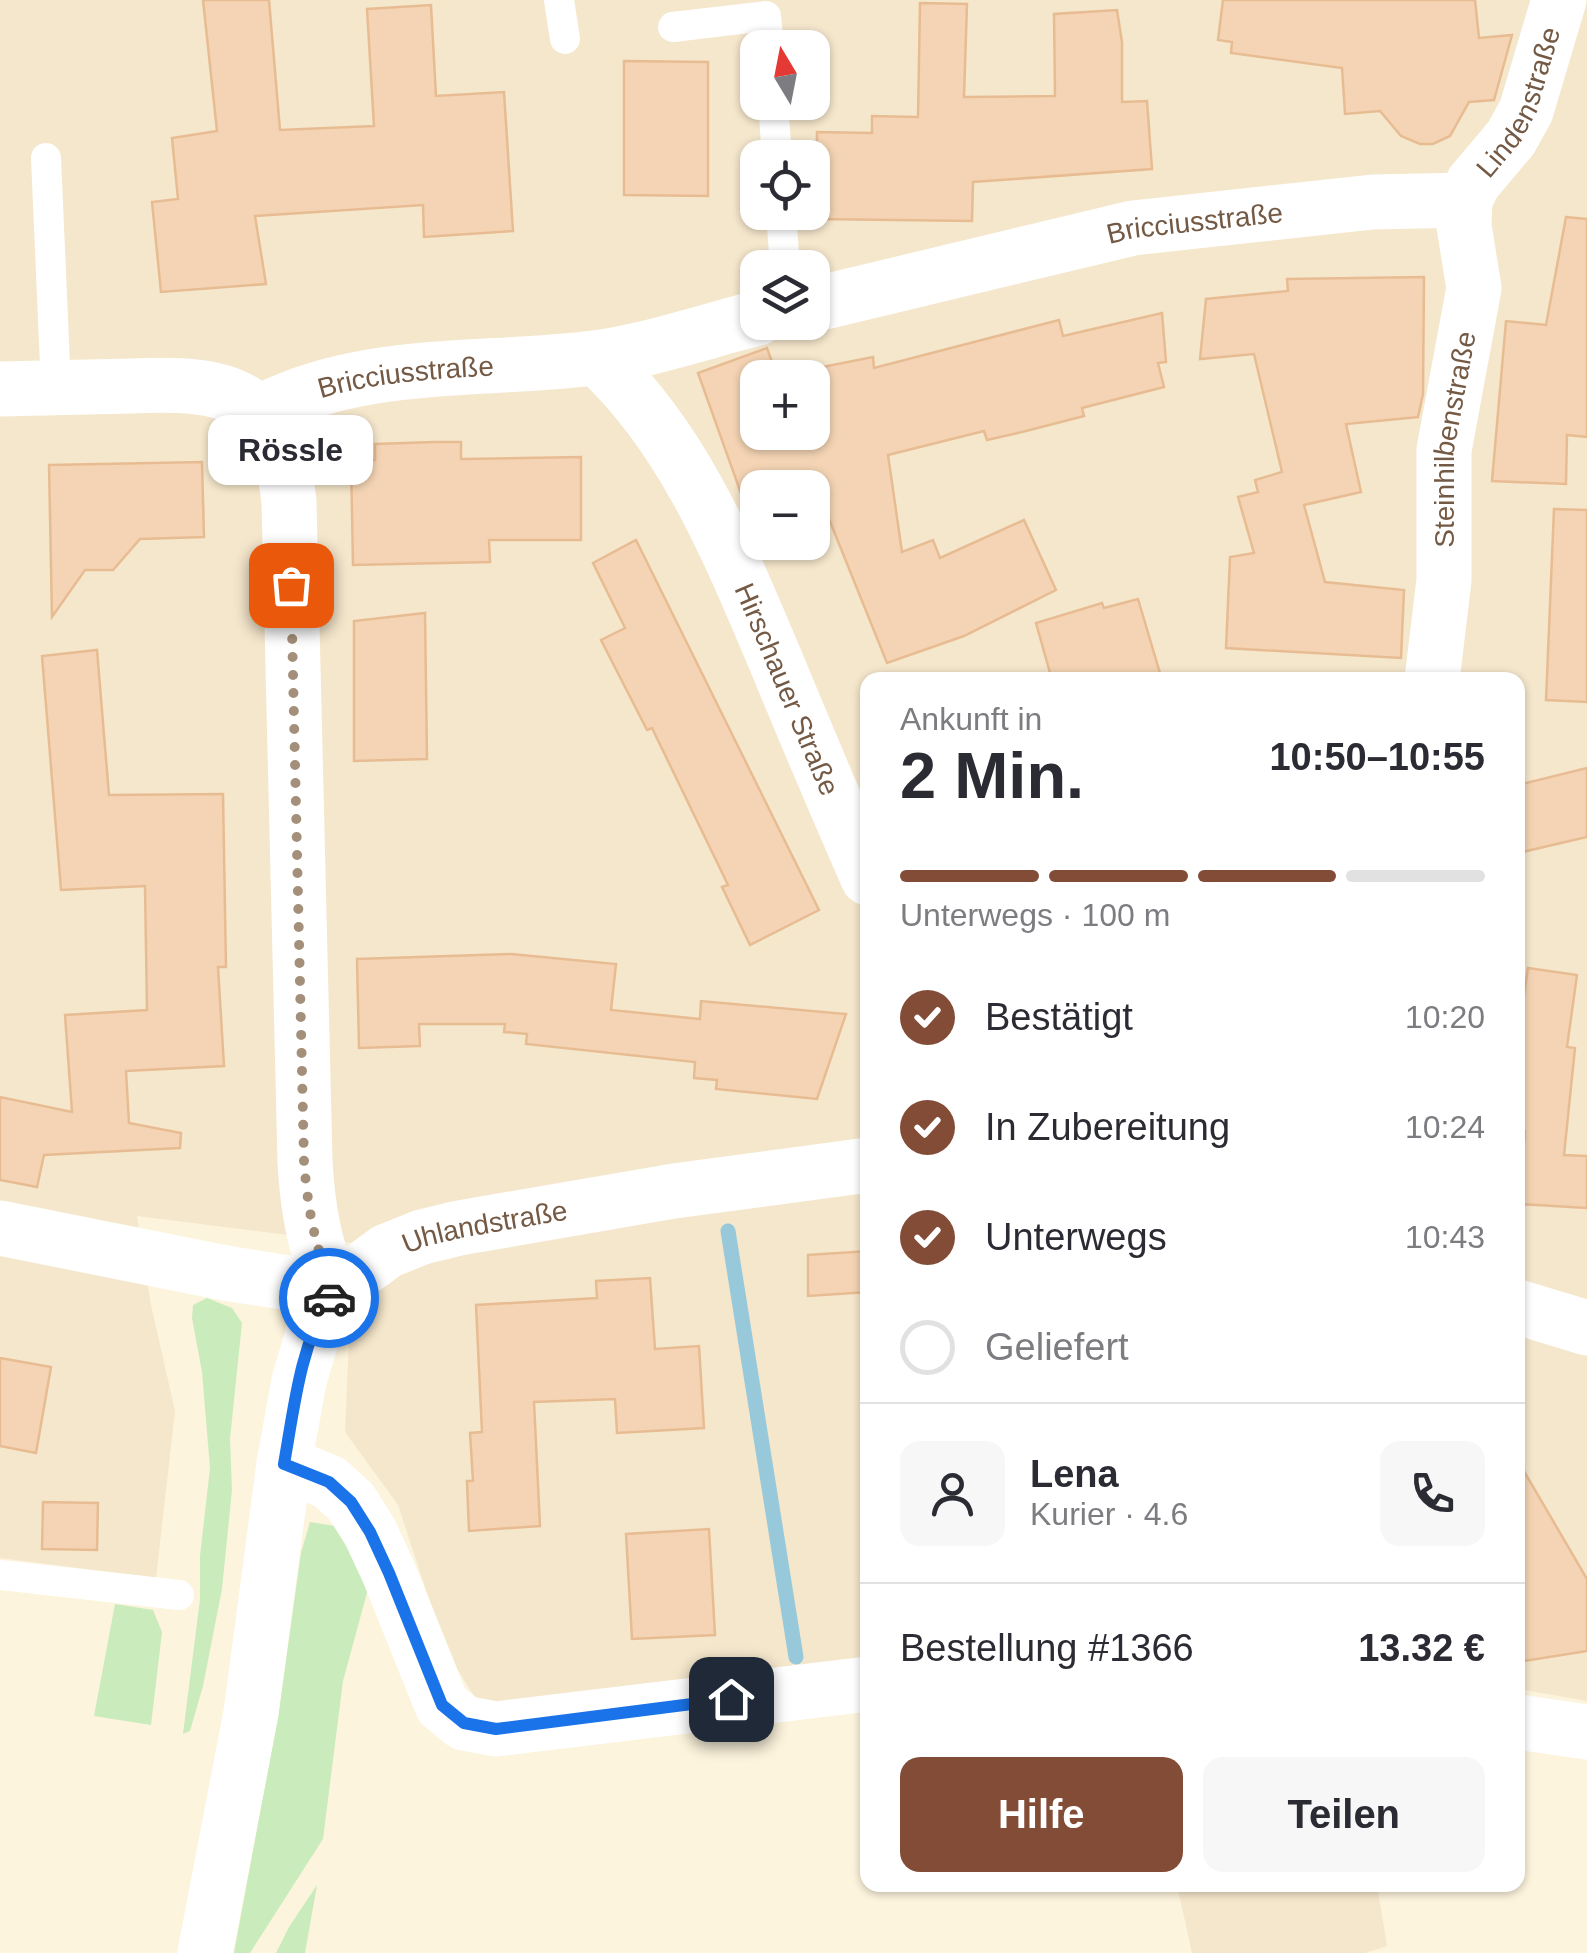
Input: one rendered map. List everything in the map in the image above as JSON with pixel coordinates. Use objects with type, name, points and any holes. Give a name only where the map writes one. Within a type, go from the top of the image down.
[{"type":"street","name":"Lindenstraße","points":[[1465,200],[1472,183],[1511,138],[1526,111],[1558,0]]},
{"type":"street","name":"Bricciusstraße","points":[[830,300],[1133,228],[1373,202],[1465,200]]},
{"type":"street","name":"Steinhilbenstraße","points":[[1433,672],[1444,580],[1444,450],[1474,288],[1464,226],[1465,200]]},
{"type":"street","name":"Bricciusstraße","points":[[257,414],[305,393],[387,373],[597,358],[740,322]]},
{"type":"street","name":"Hirschauer Straße","points":[[597,358],[622,381],[670,446],[728,548],[860,859]]},
{"type":"street","points":[[0,390],[184,384],[215,388],[229,393],[257,414],[272,431],[282,452],[289,502],[304,1161],[312,1218],[334,1290]]},
{"type":"street","name":"Uhlandstraße","points":[[334,1290],[387,1251],[459,1228],[674,1191],[860,1166]]},
{"type":"street","points":[[0,1228],[334,1290]]},
{"type":"street","points":[[205,1953],[251,1713],[284,1464],[306,1350],[334,1290]]},
{"type":"street","points":[[1525,1309],[1587,1328]]},
{"type":"street","points":[[284,1464],[329,1482],[351,1502],[389,1573],[442,1705],[464,1723],[496,1729],[860,1685]]},
{"type":"street","points":[[1525,1723],[1587,1732]]},
{"type":"lane","points":[[559,0],[564,39]]},
{"type":"lane","points":[[673,27],[766,16],[767,30]]},
{"type":"lane","points":[[46,158],[56,388]]},
{"type":"lane","points":[[0,1574],[179,1595]]},
{"type":"shaded area","points":[[0,0],[1587,0],[1587,1701],[1525,1690],[1525,672],[860,672],[860,1671],[482,1709],[446,1651],[398,1505],[345,1432],[353,1243],[137,1216],[151,1305],[175,1411],[156,1578],[0,1558]]},
{"type":"shaded area","points":[[1179,1892],[1378,1892],[1387,1946],[1365,1953],[1192,1953]]},
{"type":"green space","points":[[207,1298],[232,1308],[242,1323],[230,1439],[232,1490],[222,1589],[203,1686],[190,1731],[183,1734],[200,1599],[200,1556],[210,1468],[202,1372],[192,1318],[193,1305]]},
{"type":"green space","points":[[310,1522],[335,1526],[371,1578],[343,1681],[323,1839],[250,1953],[234,1953],[279,1710],[301,1553]]},
{"type":"green space","points":[[115,1604],[153,1610],[162,1632],[151,1725],[94,1716]]},
{"type":"green space","points":[[317,1885],[305,1953],[276,1953],[289,1927]]},
{"type":"building","points":[[203,0],[269,0],[280,130],[374,126],[367,9],[431,5],[436,96],[504,92],[513,231],[424,237],[423,205],[255,216],[266,284],[161,292],[152,202],[178,199],[172,138],[217,131]]},
{"type":"building","points":[[1223,0],[1475,0],[1479,38],[1512,35],[1494,100],[1469,102],[1450,136],[1433,144],[1420,144],[1401,136],[1380,111],[1345,114],[1342,68],[1231,53],[1232,42],[1218,40]]},
{"type":"building","points":[[920,3],[967,4],[964,97],[1055,96],[1054,14],[1117,10],[1122,42],[1122,102],[1147,101],[1152,169],[973,182],[972,221],[830,219],[830,140],[817,140],[817,132],[872,133],[872,116],[918,117]]},
{"type":"building","points":[[624,61],[708,62],[708,196],[624,195]]},
{"type":"building","points":[[1566,217],[1587,219],[1587,437],[1567,435],[1566,484],[1492,481],[1506,321],[1546,325]]},
{"type":"building","points":[[1424,277],[1423,394],[1418,417],[1346,424],[1361,492],[1304,505],[1325,582],[1404,590],[1401,658],[1226,648],[1230,557],[1254,553],[1238,497],[1258,492],[1255,480],[1282,472],[1254,354],[1200,359],[1206,299],[1288,291],[1287,279]]},
{"type":"building","points":[[1162,313],[1166,362],[1158,363],[1164,387],[1082,408],[1084,416],[1022,432],[987,440],[984,431],[888,455],[902,552],[933,540],[940,558],[1024,520],[1056,590],[964,636],[887,663],[830,521],[830,470],[740,470],[740,491],[698,373],[767,348],[771,360],[740,360],[740,450],[830,450],[830,366],[873,357],[874,368],[1059,320],[1063,336]]},
{"type":"building","points":[[461,442],[461,459],[581,457],[581,540],[489,540],[490,562],[353,565],[351,461],[375,460],[375,444]]},
{"type":"building","points":[[202,462],[204,537],[140,539],[113,570],[85,570],[52,617],[49,465]]},
{"type":"building","points":[[1554,509],[1587,510],[1587,702],[1546,700]]},
{"type":"building","points":[[636,540],[819,910],[750,945],[722,887],[728,885],[652,728],[647,730],[601,640],[625,628],[593,563]]},
{"type":"building","points":[[1138,599],[1160,672],[1050,672],[1036,623],[1102,603],[1104,608]]},
{"type":"building","points":[[425,613],[427,759],[354,761],[354,621]]},
{"type":"building","points":[[97,650],[109,795],[223,794],[226,967],[218,967],[224,1066],[126,1071],[129,1123],[181,1133],[180,1148],[44,1155],[37,1187],[0,1180],[0,1097],[72,1112],[65,1015],[147,1010],[145,886],[61,890],[42,656]]},
{"type":"building","points":[[1587,768],[1587,837],[1525,851],[1525,783]]},
{"type":"building","points":[[511,954],[616,964],[611,1010],[700,1019],[701,1001],[846,1014],[817,1099],[716,1089],[717,1080],[694,1078],[695,1062],[526,1044],[527,1034],[504,1032],[505,1024],[419,1024],[420,1046],[359,1048],[357,959]]},
{"type":"building","points":[[1528,968],[1577,975],[1567,1047],[1575,1048],[1564,1155],[1587,1156],[1587,1208],[1525,1204]]},
{"type":"building","points":[[860,1252],[860,1293],[808,1296],[808,1255]]},
{"type":"building","points":[[650,1278],[655,1349],[699,1346],[704,1428],[617,1433],[615,1399],[534,1402],[540,1526],[469,1531],[467,1481],[473,1481],[470,1433],[482,1432],[476,1305],[597,1298],[596,1281]]},
{"type":"building","points":[[0,1358],[51,1367],[36,1453],[0,1446]]},
{"type":"building","points":[[1525,1473],[1587,1579],[1587,1651],[1525,1661]]},
{"type":"building","points":[[43,1502],[98,1503],[97,1550],[42,1549]]},
{"type":"building","points":[[709,1529],[715,1635],[632,1639],[626,1534]]},
{"type":"waterway","points":[[728,1231],[796,1657]]},
{"type":"way so far","points":[[291,585],[304,1161],[312,1218],[334,1290],[329,1298]]},
{"type":"place","name":"Rössle","points":[[291,585]]},
{"type":"route","points":[[329,1298],[306,1350],[284,1464],[329,1482],[351,1502],[370,1532],[416,1633],[442,1705],[464,1723],[496,1729],[731,1699]]}]
